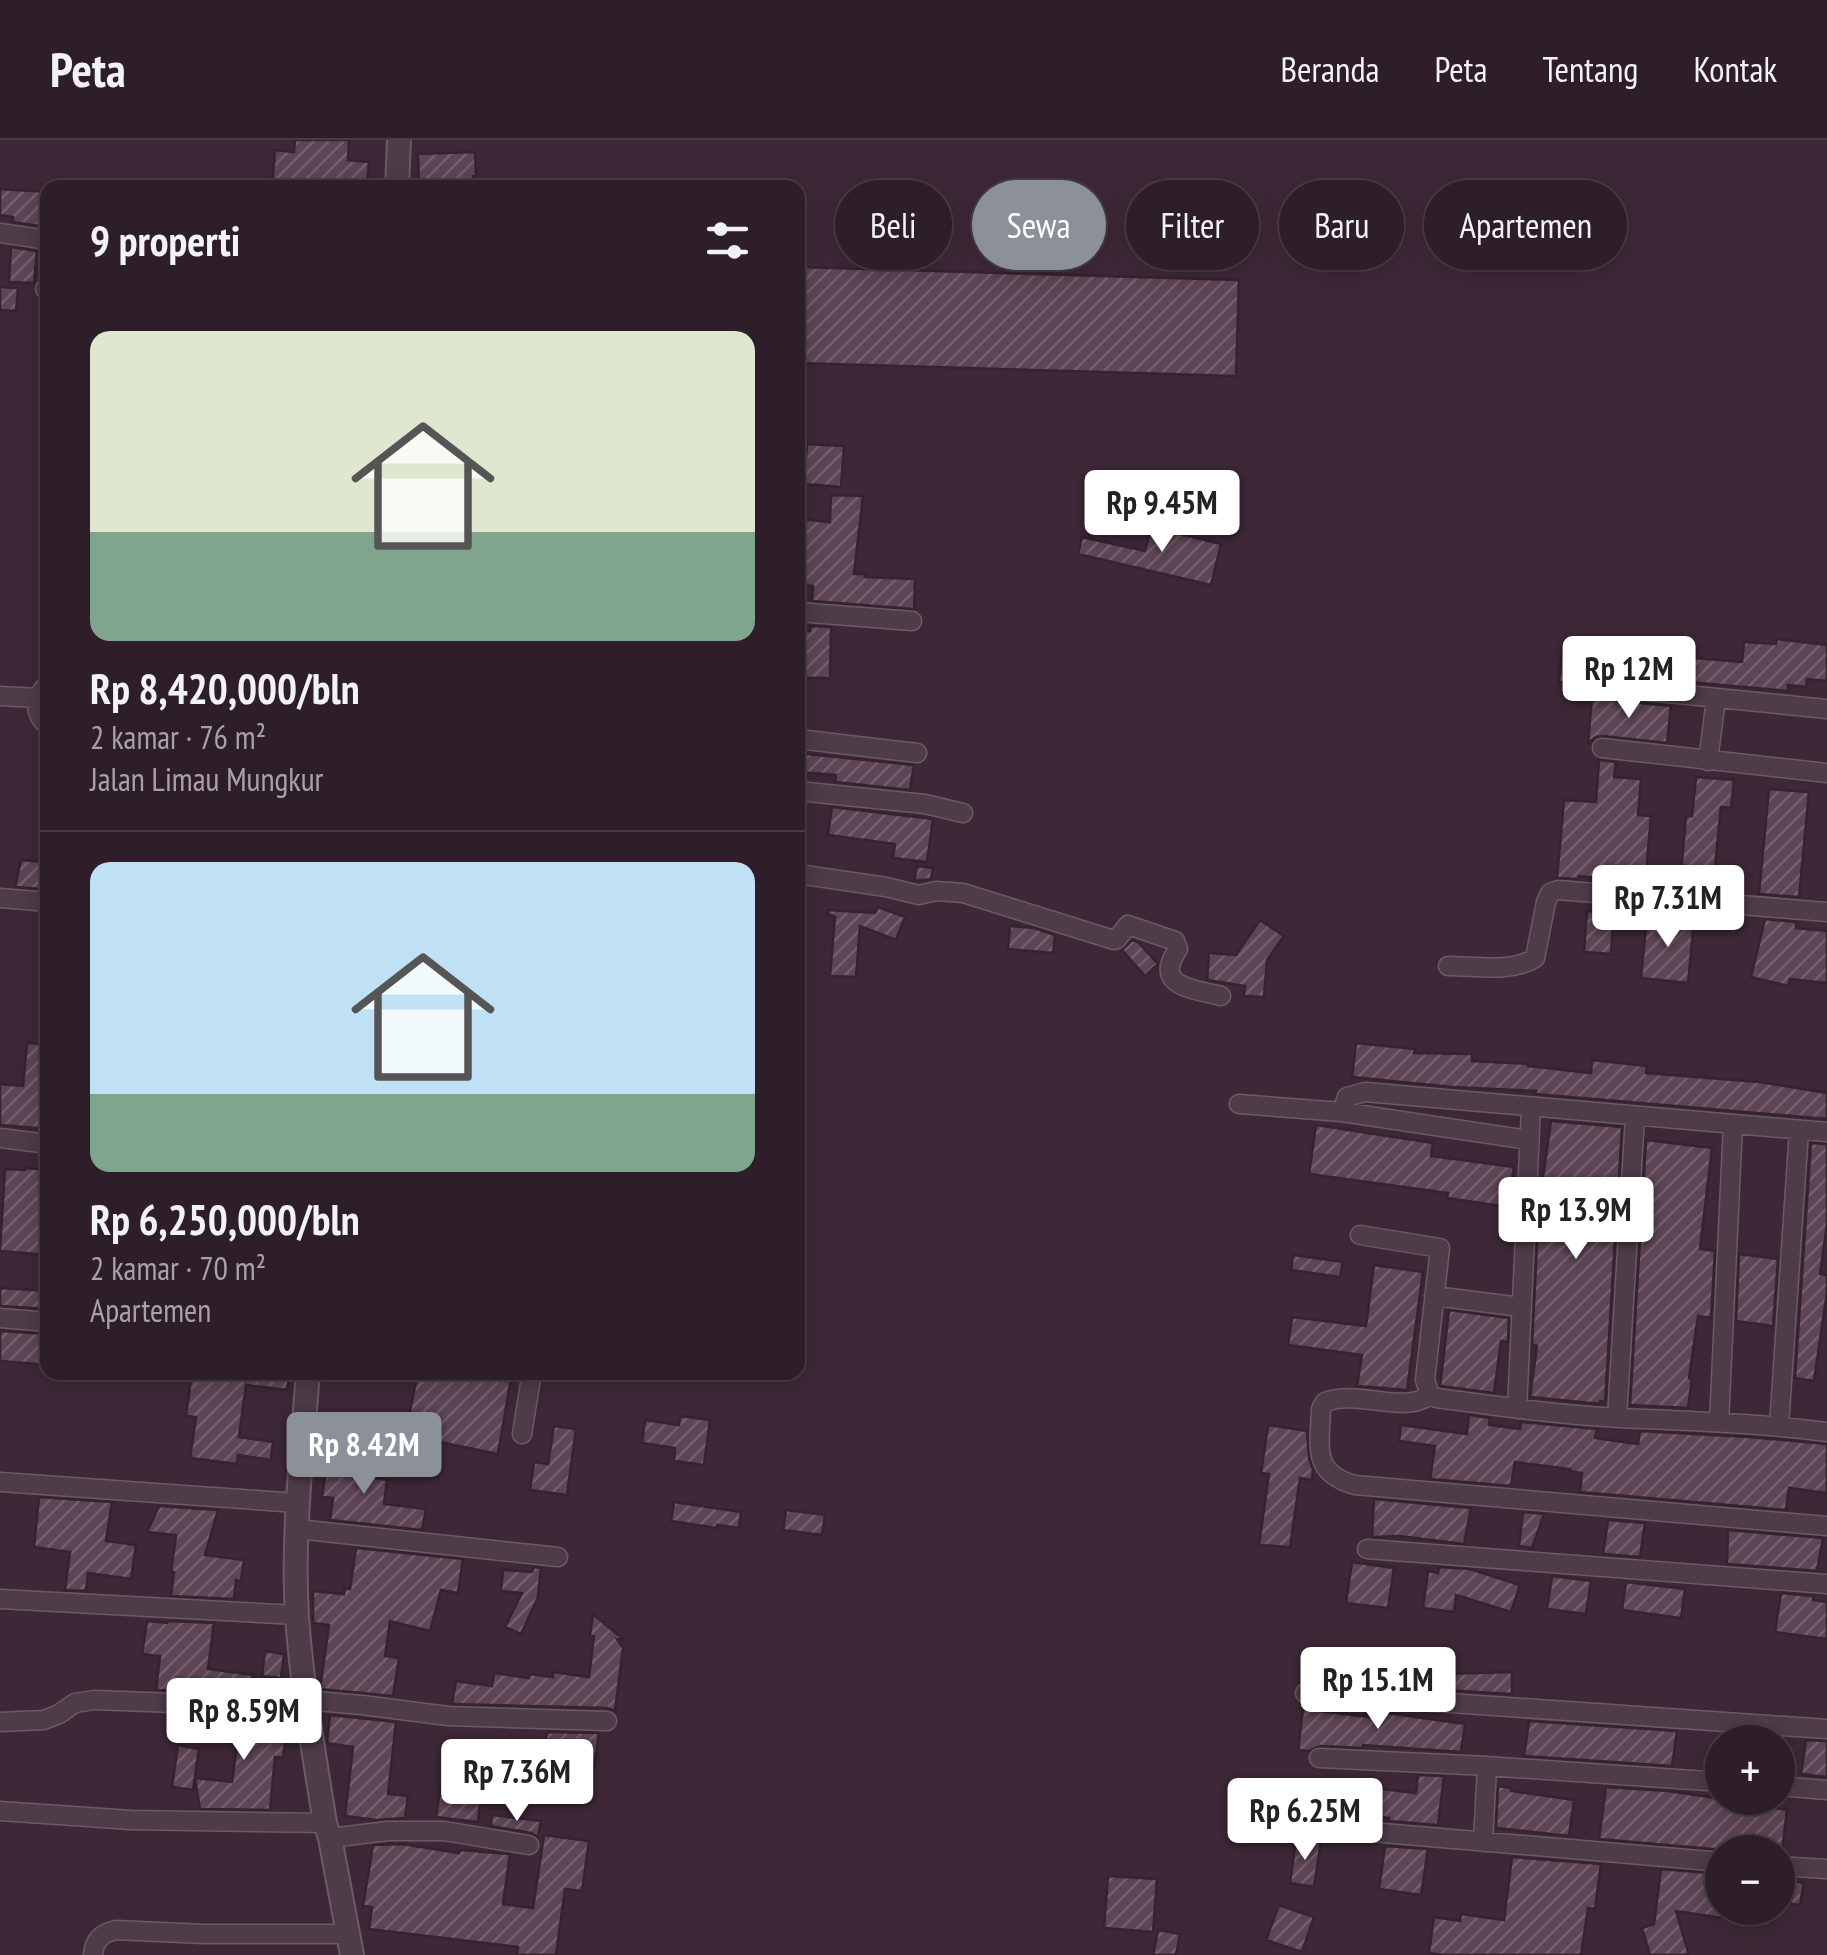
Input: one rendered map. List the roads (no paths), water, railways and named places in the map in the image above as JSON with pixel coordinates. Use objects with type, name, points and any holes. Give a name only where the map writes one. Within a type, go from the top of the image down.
[{"type":"street","points":[[397,180],[400,140]]},
{"type":"street","points":[[0,233],[40,239]]},
{"type":"street","points":[[805,613],[912,621]]},
{"type":"street","points":[[1586,685],[1827,709]]},
{"type":"street","points":[[0,696],[40,691]]},
{"type":"street","points":[[1708,761],[1716,699]]},
{"type":"street","points":[[805,740],[917,753]]},
{"type":"street","points":[[1602,748],[1827,773]]},
{"type":"street","points":[[805,792],[925,804],[963,813]]},
{"type":"street","points":[[805,875],[919,896],[936,891],[962,893],[1114,940],[1128,925],[1174,941],[1178,949],[1168,962],[1169,972],[1177,983],[1222,996]]},
{"type":"street","points":[[1448,966],[1512,966],[1534,958],[1546,902],[1554,891],[1827,912]]},
{"type":"street","points":[[0,898],[40,901]]},
{"type":"street","points":[[1342,1112],[1347,1097],[1365,1092],[1827,1132]]},
{"type":"street","points":[[1238,1104],[1342,1112],[1528,1140]]},
{"type":"street","points":[[1517,1409],[1531,1108]]},
{"type":"street","points":[[1617,1418],[1635,1116]]},
{"type":"street","points":[[1720,1422],[1733,1124]]},
{"type":"street","points":[[1779,1426],[1800,1130]]},
{"type":"street","points":[[0,1138],[40,1143]]},
{"type":"street","points":[[1360,1235],[1440,1248],[1426,1373],[1426,1386],[1437,1398],[1617,1418],[1827,1432]]},
{"type":"street","points":[[1434,1296],[1521,1307]]},
{"type":"street","points":[[0,1318],[40,1321]]},
{"type":"street","points":[[93,1955],[99,1938],[116,1930],[350,1944],[306,1704],[297,1615],[298,1503],[307,1380]]},
{"type":"street","points":[[522,1434],[531,1380]]},
{"type":"street","points":[[1430,1394],[1422,1401],[1406,1403],[1344,1397],[1325,1402],[1321,1409],[1320,1459],[1326,1471],[1354,1485],[1827,1526]]},
{"type":"street","points":[[0,1482],[298,1503]]},
{"type":"street","points":[[297,1529],[558,1557]]},
{"type":"street","points":[[1368,1549],[1827,1584]]},
{"type":"street","points":[[0,1599],[297,1615]]},
{"type":"street","points":[[1305,1693],[1827,1729]]},
{"type":"street","points":[[0,1722],[44,1720],[74,1703],[94,1700],[362,1705],[448,1716],[607,1721]]},
{"type":"street","points":[[1319,1758],[1705,1781]]},
{"type":"street","points":[[1483,1842],[1487,1766]]},
{"type":"street","points":[[1795,1787],[1827,1790]]},
{"type":"street","points":[[0,1811],[328,1830],[444,1830],[528,1845]]},
{"type":"street","points":[[1336,1829],[1705,1861]]},
{"type":"street","points":[[1795,1867],[1827,1869]]}]
